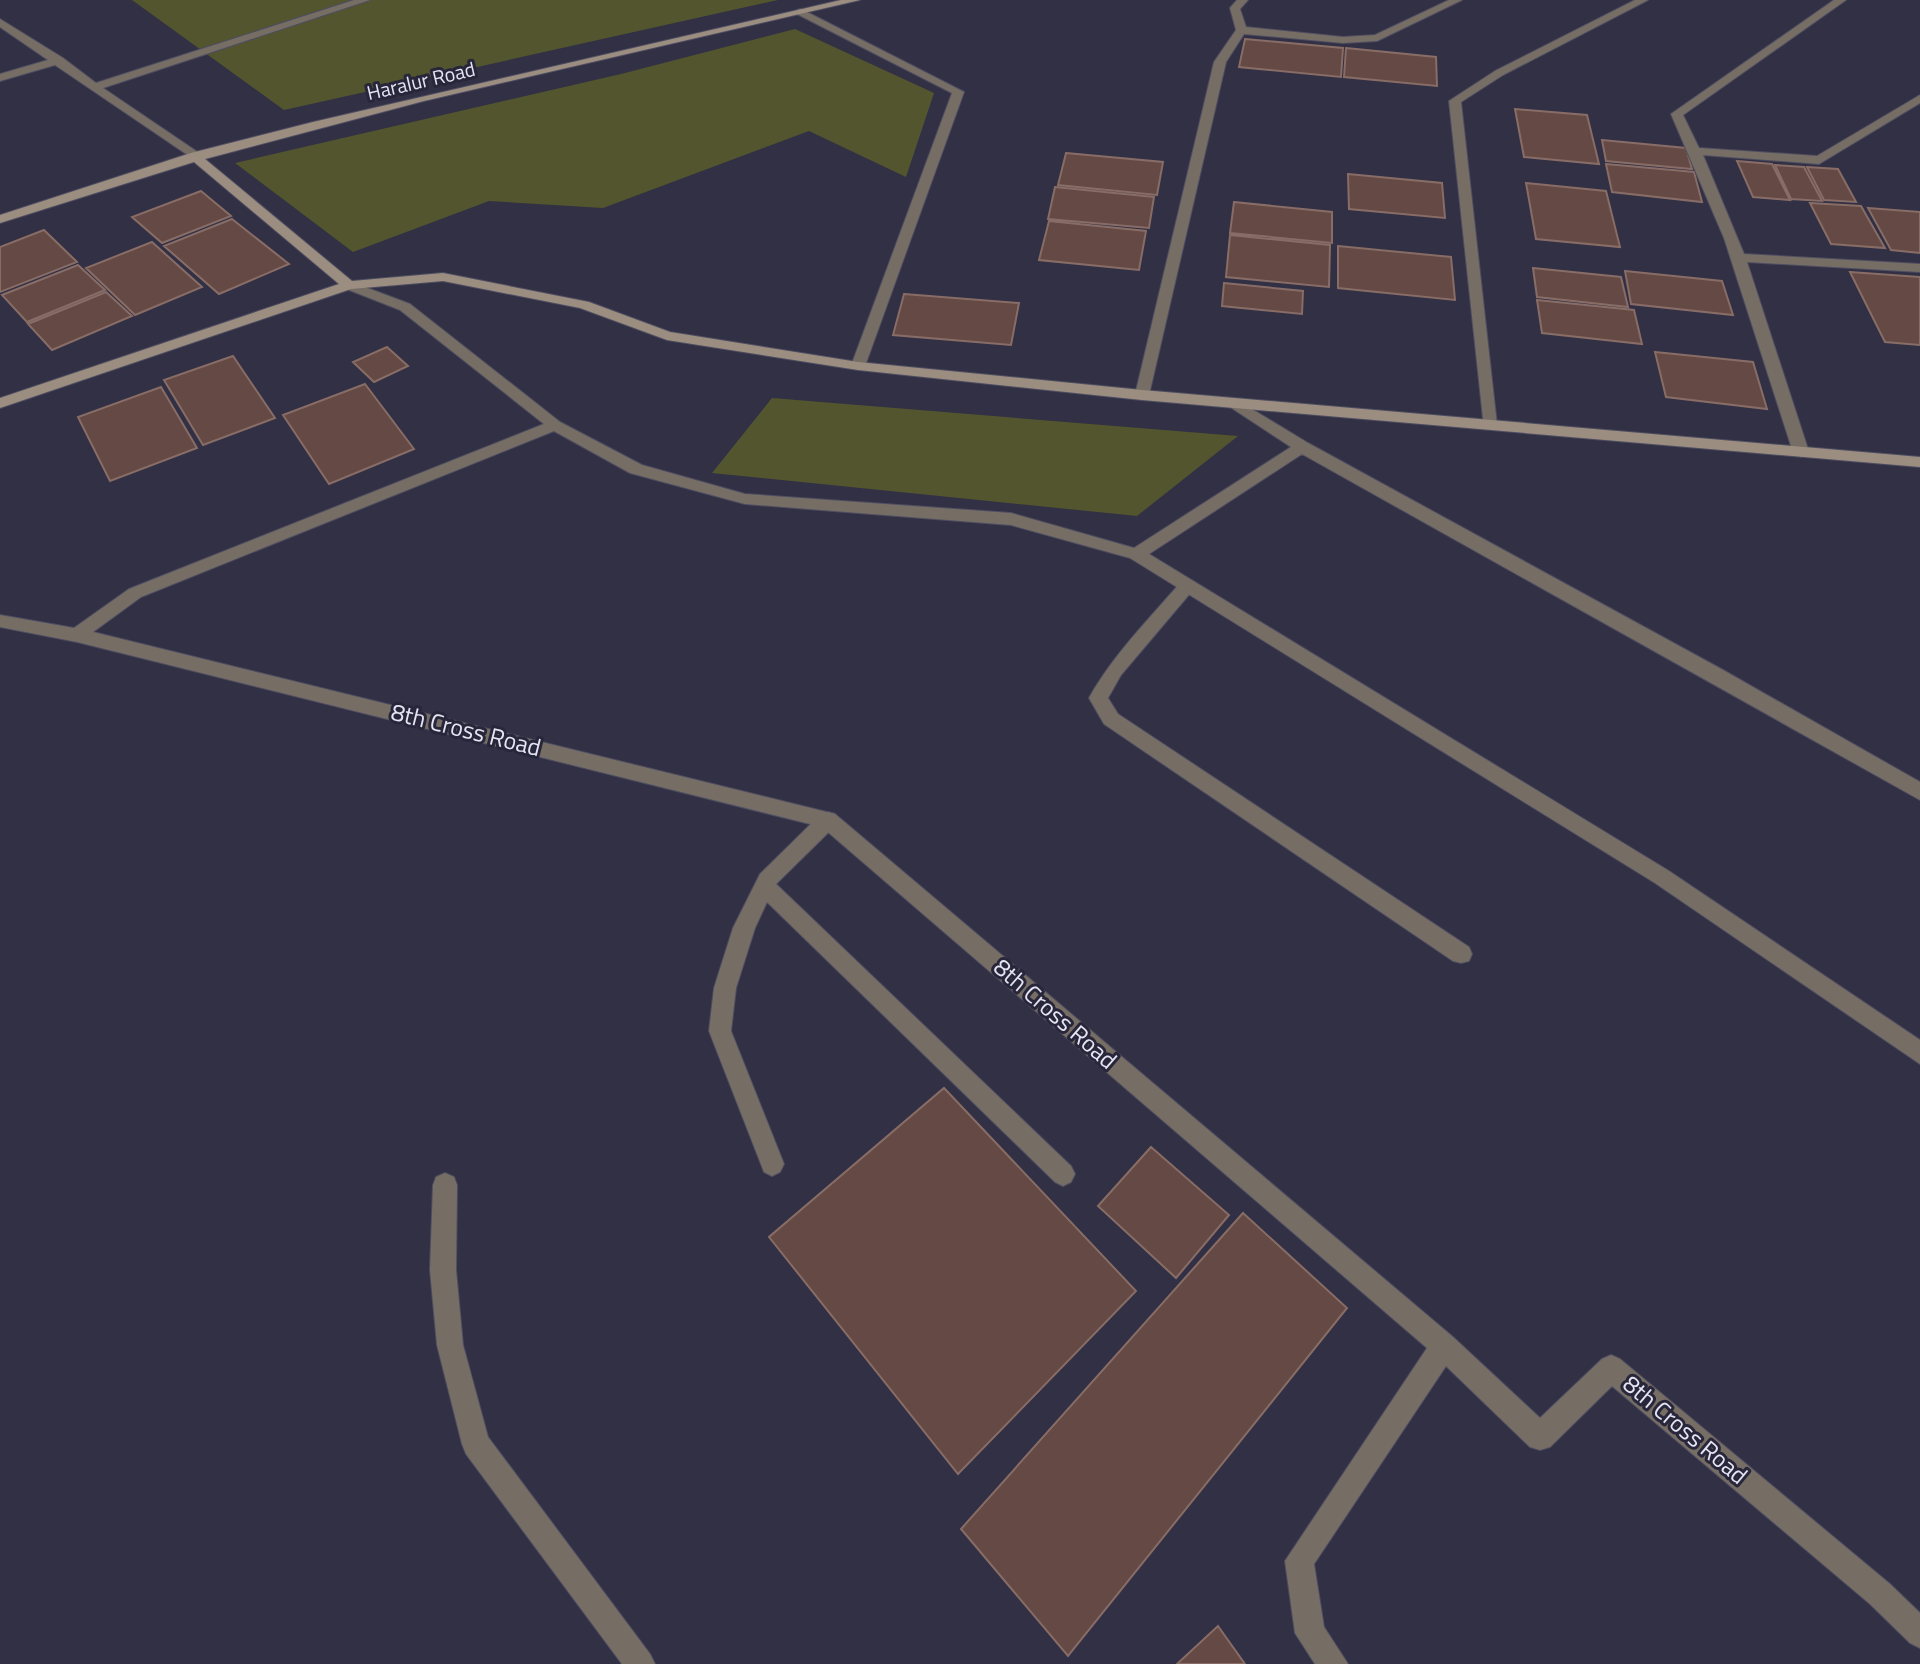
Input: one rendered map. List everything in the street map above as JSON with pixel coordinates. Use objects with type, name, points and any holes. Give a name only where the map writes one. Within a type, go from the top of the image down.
[{"type":"street","points":[[97,86],[365,0]]},
{"type":"street","name":"Haralur Road","points":[[0,219],[195,156],[343,117],[855,0]]},
{"type":"street","points":[[1142,395],[1220,62],[1241,30],[1235,8],[1243,0]]},
{"type":"street","points":[[1241,30],[1343,40],[1377,38],[1457,0]]},
{"type":"street","points":[[1489,425],[1455,101],[1499,73],[1643,0]]},
{"type":"street","points":[[1801,452],[1739,258],[1696,151],[1677,114],[1841,0]]},
{"type":"street","points":[[801,12],[958,92],[858,366]]},
{"type":"street","points":[[0,22],[195,156],[349,285],[405,307],[555,425],[636,469],[745,499],[1011,519],[1136,554],[1662,877],[1920,1053]]},
{"type":"street","points":[[0,78],[59,60]]},
{"type":"street","points":[[1696,151],[1819,160],[1920,98]]},
{"type":"street","points":[[1739,258],[1920,268]]},
{"type":"street","points":[[0,403],[349,285],[443,277],[584,305],[667,336],[858,366],[1142,395],[1920,462]]},
{"type":"street","points":[[1232,403],[1302,447],[1703,667],[1920,792]]},
{"type":"street","points":[[77,635],[135,593],[555,425]]},
{"type":"street","points":[[1136,554],[1302,447]]},
{"type":"street","points":[[1187,586],[1115,670],[1098,698],[1111,719],[1461,954]]},
{"type":"street","name":"8th Cross Road","points":[[0,621],[77,635],[828,820],[1444,1346],[1540,1437],[1611,1368],[1880,1594],[1920,1633]]},
{"type":"street","points":[[772,1164],[720,1031],[725,988],[744,928],[764,886],[828,820]]},
{"type":"street","points":[[764,886],[1063,1174]]},
{"type":"street","points":[[445,1185],[443,1270],[450,1345],[476,1444],[640,1664]]},
{"type":"street","points":[[1333,1664],[1310,1633],[1299,1561],[1444,1346]]},
{"type":"green space","points":[[132,0],[778,0],[284,110]]},
{"type":"green space","points":[[795,29],[934,93],[906,177],[809,131],[603,208],[489,201],[353,252],[235,163],[621,74]]},
{"type":"green space","points":[[772,398],[1238,436],[1137,516],[712,473]]},
{"type":"building","points":[[1245,39],[1343,48],[1341,77],[1239,67]]},
{"type":"building","points":[[1346,48],[1436,57],[1437,86],[1344,77]]},
{"type":"building","points":[[1515,109],[1587,115],[1599,164],[1524,157]]},
{"type":"building","points":[[1602,140],[1686,148],[1692,169],[1606,161]]},
{"type":"building","points":[[1066,153],[1163,162],[1157,195],[1058,185]]},
{"type":"building","points":[[1737,161],[1772,164],[1790,200],[1753,197]]},
{"type":"building","points":[[1606,164],[1694,172],[1702,202],[1612,192]]},
{"type":"building","points":[[1775,165],[1804,167],[1822,201],[1791,199]]},
{"type":"building","points":[[1807,167],[1838,169],[1856,202],[1824,200]]},
{"type":"building","points":[[1348,174],[1442,183],[1445,218],[1349,209]]},
{"type":"building","points":[[1526,183],[1606,191],[1620,247],[1536,239]]},
{"type":"building","points":[[1055,187],[1154,197],[1149,228],[1048,219]]},
{"type":"building","points":[[201,191],[231,216],[162,243],[132,217]]},
{"type":"building","points":[[1234,202],[1332,212],[1332,243],[1230,233]]},
{"type":"building","points":[[1810,203],[1861,206],[1885,248],[1831,244]]},
{"type":"building","points":[[1868,208],[1920,212],[1920,253],[1891,250]]},
{"type":"building","points":[[232,219],[289,264],[219,294],[164,246]]},
{"type":"building","points":[[1049,221],[1146,231],[1139,270],[1039,260]]},
{"type":"building","points":[[44,230],[77,262],[0,292],[0,247]]},
{"type":"building","points":[[1230,235],[1330,245],[1329,287],[1226,277]]},
{"type":"building","points":[[152,242],[202,287],[135,315],[86,268]]},
{"type":"building","points":[[1338,246],[1451,257],[1455,300],[1338,288]]},
{"type":"building","points":[[78,265],[105,290],[27,322],[2,295]]},
{"type":"building","points":[[1533,268],[1621,277],[1628,307],[1537,297]]},
{"type":"building","points":[[1625,271],[1722,281],[1733,315],[1631,304]]},
{"type":"building","points":[[1850,272],[1920,277],[1920,345],[1885,342]]},
{"type":"building","points":[[1224,283],[1303,291],[1302,314],[1222,306]]},
{"type":"building","points":[[106,292],[132,316],[52,350],[28,324]]},
{"type":"building","points":[[904,294],[1019,303],[1011,345],[893,335]]},
{"type":"building","points":[[1537,300],[1634,310],[1642,344],[1542,333]]},
{"type":"building","points":[[387,347],[408,366],[374,382],[353,362]]},
{"type":"building","points":[[1655,352],[1753,362],[1767,409],[1666,397]]},
{"type":"building","points":[[233,356],[275,418],[203,445],[164,380]]},
{"type":"building","points":[[365,384],[414,449],[329,484],[283,415]]},
{"type":"building","points":[[161,387],[197,448],[110,481],[78,417]]},
{"type":"building","points":[[944,1088],[1136,1291],[958,1474],[769,1237]]},
{"type":"building","points":[[1151,1147],[1229,1215],[1176,1278],[1098,1206]]},
{"type":"building","points":[[1243,1213],[1347,1308],[1068,1656],[961,1529]]},
{"type":"building","points":[[1218,1626],[1245,1664],[1177,1664]]}]
